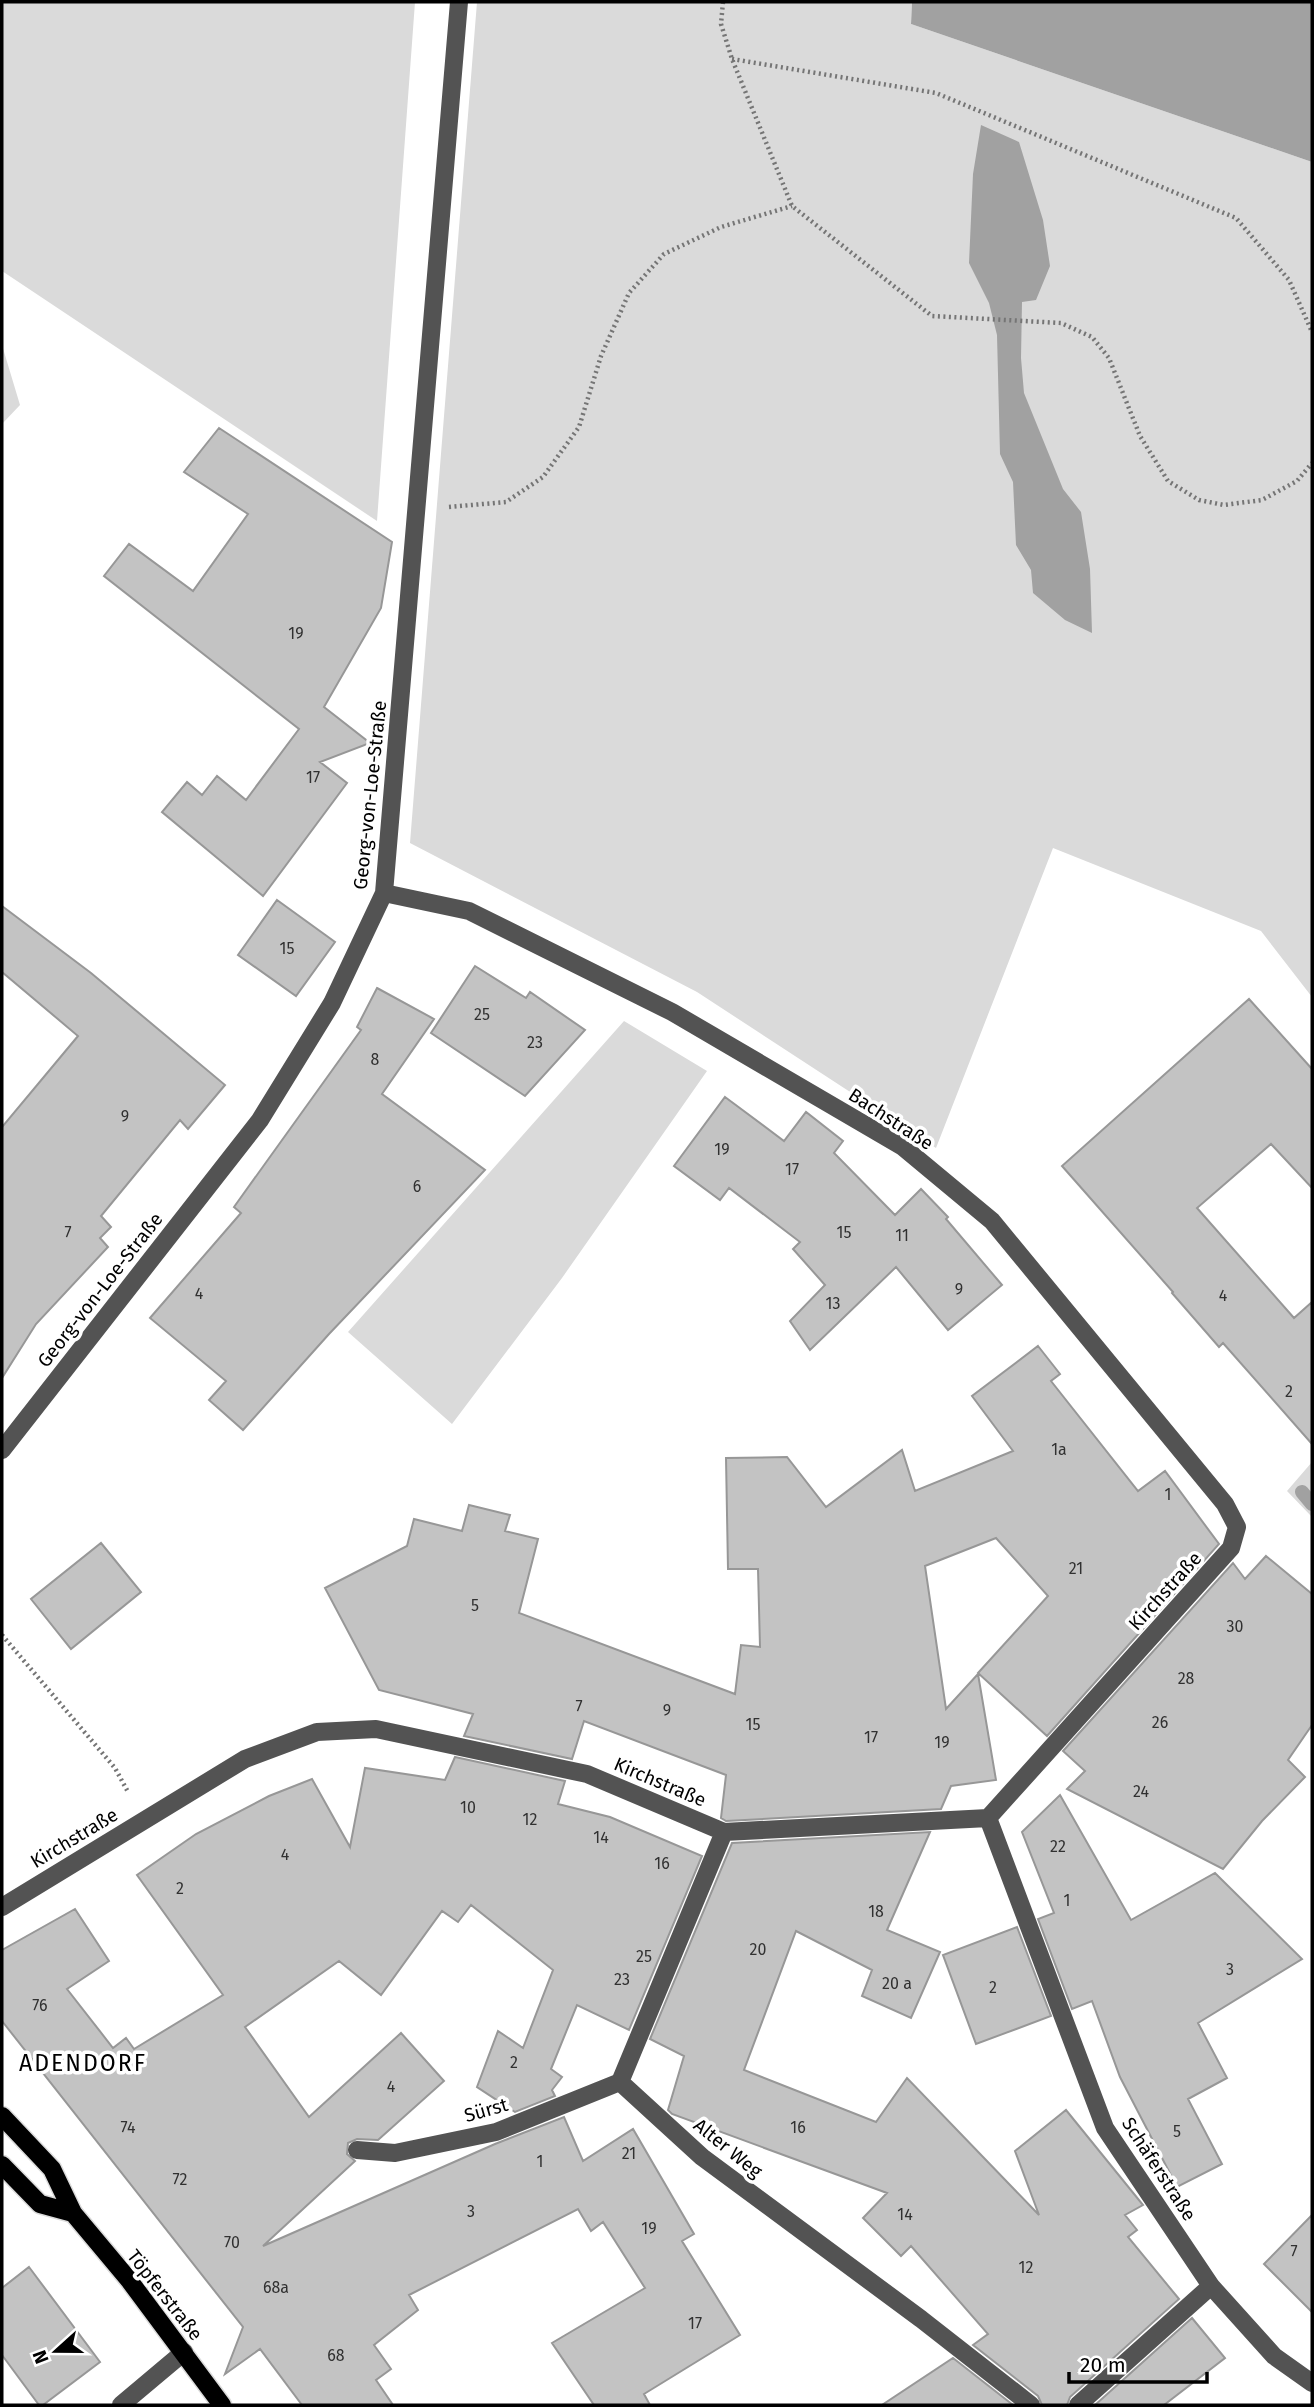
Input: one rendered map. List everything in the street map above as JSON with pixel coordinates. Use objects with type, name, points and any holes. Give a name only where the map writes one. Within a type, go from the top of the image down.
[{"type":"main road","name":"Töpferstraße","points":[[2,2116],[52,2169],[72,2213],[129,2280],[222,2405]]},
{"type":"main road","points":[[2,2165],[40,2204],[72,2213]]},
{"type":"street","name":"Georg-von-Loe-Straße","points":[[2,1450],[260,1120],[332,1003],[384,893],[459,2]]},
{"type":"street","name":"Bachstraße","points":[[384,893],[469,911],[672,1012],[903,1147],[992,1221],[1225,1504],[1237,1527],[1231,1548]]},
{"type":"street","name":"Kirchstraße","points":[[2,1907],[245,1759],[317,1732],[376,1729],[587,1774],[724,1832],[988,1818],[1231,1548]]},
{"type":"street","name":"Schäferstraße","points":[[988,1818],[1105,2128],[1211,2286],[1274,2356],[1312,2383]]},
{"type":"street","points":[[620,2082],[724,1832]]},
{"type":"street","name":"Sürst","points":[[357,2150],[395,2152],[496,2132],[620,2082]]},
{"type":"street","name":"Alter Weg","points":[[620,2082],[702,2157],[932,2327],[1031,2405]]},
{"type":"street","points":[[1078,2405],[1211,2286]]},
{"type":"street","points":[[121,2405],[184,2352]]},
{"type":"path","points":[[723,2],[721,24],[732,59],[792,206],[932,316],[1061,323],[1093,337],[1109,358],[1140,436],[1168,481],[1199,500],[1224,505],[1262,500],[1297,481],[1312,463]]},
{"type":"path","points":[[732,59],[936,93],[1236,218],[1289,280],[1312,332]]},
{"type":"path","points":[[417,510],[506,502],[543,477],[579,427],[601,356],[629,293],[664,254],[721,227],[792,206]]},
{"type":"path","points":[[2,1635],[116,1768]]},
{"type":"shaded area","points":[[2,2],[415,2],[377,521],[2,271]]},
{"type":"shaded area","points":[[477,2],[912,2],[911,24],[1312,162],[1312,997],[1261,931],[1053,848],[936,1148],[697,992],[410,843]]},
{"type":"shaded area","points":[[912,2],[1312,2],[1312,162],[911,24]]},
{"type":"shaded area","points":[[981,125],[1019,142],[1043,220],[1050,266],[1036,300],[1022,302],[1021,358],[1024,393],[1063,489],[1081,512],[1090,569],[1092,633],[1065,620],[1033,593],[1031,570],[1016,545],[1013,482],[1000,454],[997,335],[989,303],[969,263],[973,174]]},
{"type":"shaded area","points":[[2,345],[20,405],[2,424]]},
{"type":"shaded area","points":[[624,1021],[707,1071],[562,1278],[452,1424],[348,1332]]},
{"type":"shaded area","points":[[1312,1462],[1312,1517],[1287,1491]]},
{"type":"building","points":[[219,428],[392,542],[381,608],[324,707],[370,743],[320,762],[347,783],[263,896],[162,812],[187,782],[202,795],[217,776],[246,800],[299,729],[104,576],[129,544],[193,591],[248,514],[184,472]]},
{"type":"building","points":[[277,900],[335,942],[296,996],[238,955]]},
{"type":"building","points":[[2,906],[91,973],[225,1085],[188,1129],[180,1120],[101,1216],[111,1227],[100,1238],[108,1247],[36,1324],[2,1378],[2,1127],[78,1036],[2,972]]},
{"type":"building","points":[[475,966],[526,998],[530,992],[585,1030],[525,1096],[431,1033]]},
{"type":"building","points":[[377,988],[434,1019],[382,1094],[485,1170],[329,1334],[243,1430],[209,1400],[226,1381],[150,1318],[241,1213],[234,1207],[361,1030],[357,1027]]},
{"type":"building","points":[[1249,999],[1312,1069],[1312,1188],[1271,1144],[1197,1208],[1294,1318],[1312,1302],[1312,1444],[1223,1343],[1219,1347],[1062,1166]]},
{"type":"building","points":[[725,1097],[784,1141],[806,1112],[843,1141],[834,1153],[895,1215],[921,1189],[948,1217],[946,1219],[1002,1285],[948,1330],[896,1267],[810,1350],[790,1321],[825,1285],[793,1249],[800,1242],[729,1188],[720,1200],[674,1166]]},
{"type":"building","points":[[1038,1346],[1060,1374],[1051,1381],[1138,1491],[1165,1471],[1219,1544],[1047,1736],[978,1673],[1048,1596],[996,1538],[925,1566],[946,1709],[978,1674],[996,1780],[951,1786],[941,1809],[726,1821],[721,1818],[726,1775],[584,1721],[572,1759],[464,1736],[473,1714],[379,1690],[325,1588],[407,1546],[414,1519],[462,1531],[469,1505],[510,1515],[505,1531],[538,1539],[519,1613],[735,1694],[741,1645],[760,1647],[758,1569],[728,1569],[726,1458],[787,1457],[826,1507],[902,1450],[915,1491],[1013,1451],[972,1396]]},
{"type":"building","points":[[101,1543],[141,1592],[71,1649],[31,1599]]},
{"type":"building","points":[[1266,1556],[1312,1594],[1312,1725],[1288,1760],[1305,1777],[1262,1821],[1223,1869],[1067,1789],[1085,1771],[1063,1751],[1233,1563],[1245,1579]]},
{"type":"building","points":[[455,1757],[565,1781],[558,1804],[610,1817],[702,1856],[629,2030],[577,2005],[551,2069],[562,2077],[552,2090],[555,2096],[515,2112],[477,2087],[498,2031],[523,2048],[553,1970],[471,1905],[458,1922],[442,1911],[381,1995],[339,1961],[245,2027],[309,2117],[401,2033],[444,2081],[378,2140],[357,2139],[348,2143],[347,2154],[355,2161],[263,2246],[495,2144],[564,2117],[583,2161],[633,2129],[694,2234],[682,2241],[740,2335],[644,2394],[650,2405],[594,2405],[552,2343],[645,2288],[603,2222],[591,2231],[578,2209],[409,2295],[418,2310],[374,2345],[391,2369],[376,2380],[393,2405],[302,2405],[260,2349],[225,2374],[243,2327],[2,2021],[2,1950],[75,1909],[109,1961],[67,1989],[113,2048],[126,2038],[134,2049],[223,1995],[137,1875],[196,1834],[269,1796],[312,1779],[350,1847],[365,1768],[445,1780]]},
{"type":"building","points":[[1060,1795],[1131,1920],[1215,1873],[1302,1959],[1198,2023],[1227,2078],[1188,2099],[1222,2164],[1177,2187],[1120,2077],[1092,2001],[1072,2009],[1038,1919],[1054,1913],[1022,1832]]},
{"type":"building","points":[[930,1832],[887,1930],[940,1952],[911,2018],[862,1996],[872,1970],[796,1931],[744,2070],[876,2122],[907,2078],[1039,2215],[1015,2151],[1066,2110],[1143,2205],[1125,2215],[1137,2230],[1128,2237],[1179,2299],[1070,2397],[1067,2405],[1042,2405],[1038,2396],[973,2345],[988,2334],[911,2246],[901,2256],[863,2218],[887,2193],[672,2114],[668,2110],[684,2056],[650,2039],[732,1843]]},
{"type":"building","points":[[1017,1927],[1051,2016],[976,2044],[943,1955]]},
{"type":"building","points":[[1312,2215],[1312,2312],[1264,2264]]},
{"type":"building","points":[[29,2267],[100,2362],[43,2405],[39,2405],[2,2355],[2,2288]]},
{"type":"building","points":[[1192,2318],[1225,2358],[1164,2405],[1095,2405]]},
{"type":"building","points":[[953,2358],[1013,2405],[882,2405]]},
{"type":"waterway","points":[[1302,1492],[1312,1504]]},
{"type":"district","name":"ADENDORF","points":[[83,2063]]}]
